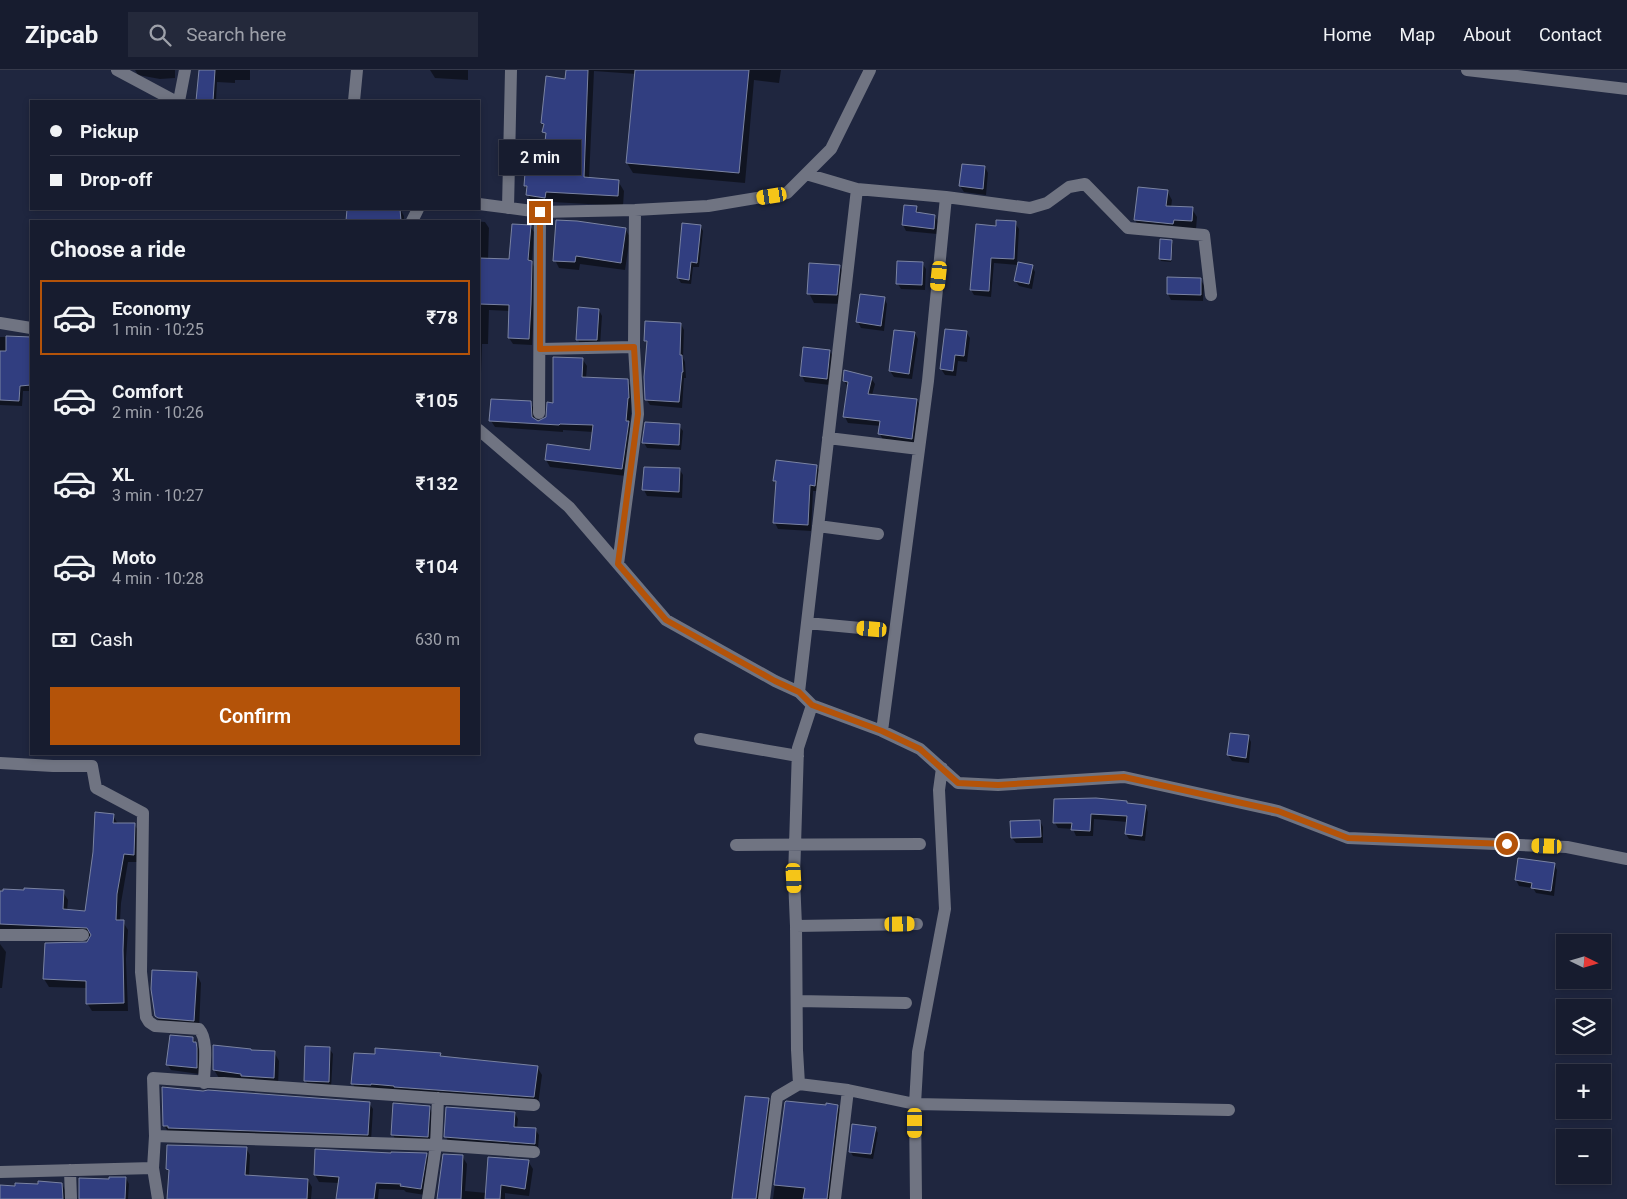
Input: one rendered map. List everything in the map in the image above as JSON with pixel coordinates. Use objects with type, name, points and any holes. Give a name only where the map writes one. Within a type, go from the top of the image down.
[{"type":"street","points":[[117,70],[173,100]]},
{"type":"street","points":[[179,100],[185,70]]},
{"type":"street","points":[[354,100],[357,70]]},
{"type":"street","points":[[508,208],[511,70]]},
{"type":"street","points":[[480,204],[540,212],[636,210],[708,206],[787,193],[831,149],[870,70]]},
{"type":"street","points":[[1467,70],[1627,89]]},
{"type":"street","points":[[806,174],[857,188],[1030,208],[1047,203],[1069,186],[1086,184],[1128,228],[1204,235],[1210,295]]},
{"type":"street","points":[[799,692],[857,188]]},
{"type":"street","points":[[882,731],[920,449],[946,197]]},
{"type":"street","points":[[618,564],[638,414],[634,347],[636,210]]},
{"type":"street","points":[[540,212],[540,413]]},
{"type":"street","points":[[0,323],[30,328]]},
{"type":"street","points":[[540,349],[634,347]]},
{"type":"street","points":[[480,431],[569,507],[666,620],[775,681],[799,692],[812,705],[882,731],[920,749],[958,783],[998,785],[1124,777],[1278,811],[1348,838],[1567,847],[1627,859]]},
{"type":"street","points":[[828,438],[920,449]]},
{"type":"street","points":[[818,526],[878,534]]},
{"type":"street","points":[[807,623],[872,629]]},
{"type":"street","points":[[799,1084],[794,845],[798,748],[812,705]]},
{"type":"street","points":[[700,739],[798,756]]},
{"type":"street","points":[[0,763],[92,766],[96,788],[143,813],[141,972],[146,1017],[155,1026],[199,1029],[205,1041],[204,1082]]},
{"type":"street","points":[[916,1199],[915,1104],[918,1052],[945,909],[939,790],[942,768]]},
{"type":"street","points":[[736,845],[920,844]]},
{"type":"street","points":[[796,926],[917,924]]},
{"type":"street","points":[[0,935],[83,934]]},
{"type":"street","points":[[797,1002],[906,1003]]},
{"type":"street","points":[[158,1199],[153,1168],[155,1136],[152,1078],[534,1105]]},
{"type":"street","points":[[764,1199],[777,1097],[799,1084],[848,1090],[915,1104],[1229,1110]]},
{"type":"street","points":[[835,1199],[848,1090]]},
{"type":"street","points":[[428,1199],[436,1145],[438,1098]]},
{"type":"street","points":[[155,1136],[436,1145],[534,1152]]},
{"type":"street","points":[[0,1172],[153,1168]]},
{"type":"street","points":[[70,1170],[72,1199]]},
{"type":"building","points":[[199,70],[215,70],[213,100],[196,100]]},
{"type":"building","points":[[566,70],[588,70],[584,177],[619,180],[618,196],[546,192],[545,198],[526,195],[527,186],[524,186],[525,173],[541,175],[546,133],[542,132],[544,124],[541,123],[546,76],[565,79]]},
{"type":"building","points":[[635,70],[749,70],[739,173],[626,163]]},
{"type":"building","points":[[962,164],[985,166],[983,189],[959,186]]},
{"type":"building","points":[[1138,187],[1168,190],[1166,206],[1193,207],[1192,221],[1174,220],[1173,224],[1134,220]]},
{"type":"building","points":[[904,205],[917,206],[916,212],[935,215],[934,229],[902,225]]},
{"type":"building","points":[[347,210],[400,210],[401,220],[346,220]]},
{"type":"building","points":[[556,220],[626,228],[621,263],[576,256],[575,262],[553,261]]},
{"type":"building","points":[[996,220],[1016,221],[1014,259],[991,258],[989,291],[970,290],[976,224],[996,226]]},
{"type":"building","points":[[682,223],[701,225],[697,263],[691,262],[689,280],[677,278]]},
{"type":"building","points":[[512,224],[531,225],[528,260],[532,261],[529,339],[508,338],[509,305],[480,304],[480,258],[509,259]]},
{"type":"building","points":[[1160,239],[1172,240],[1171,260],[1159,259]]},
{"type":"building","points":[[897,261],[923,262],[922,285],[896,284]]},
{"type":"building","points":[[1018,262],[1033,265],[1029,284],[1014,281]]},
{"type":"building","points":[[809,263],[840,265],[837,295],[807,294]]},
{"type":"building","points":[[1167,277],[1201,278],[1201,295],[1167,294]]},
{"type":"building","points":[[860,294],[885,297],[881,326],[856,322]]},
{"type":"building","points":[[578,307],[599,309],[597,340],[576,340]]},
{"type":"building","points":[[645,321],[681,323],[680,355],[682,355],[683,372],[679,402],[645,400],[644,377],[647,341],[644,341]]},
{"type":"building","points":[[945,329],[967,331],[964,356],[955,355],[953,371],[940,369]]},
{"type":"building","points":[[894,330],[915,332],[909,374],[889,371]]},
{"type":"building","points":[[6,336],[30,337],[30,385],[20,386],[19,401],[0,400],[0,351],[6,351]]},
{"type":"building","points":[[803,347],[830,350],[827,379],[800,376]]},
{"type":"building","points":[[553,357],[583,358],[582,377],[628,379],[629,398],[626,421],[629,421],[622,469],[545,460],[547,444],[590,450],[593,425],[489,421],[491,399],[531,401],[532,417],[538,421],[546,417],[547,402],[553,403]]},
{"type":"building","points":[[844,370],[872,377],[868,394],[917,399],[912,439],[878,434],[880,421],[843,417],[848,382],[843,381]]},
{"type":"building","points":[[645,422],[680,424],[679,445],[642,443]]},
{"type":"building","points":[[776,460],[817,465],[815,486],[810,485],[808,525],[773,523],[776,481],[773,481]]},
{"type":"building","points":[[644,467],[680,468],[679,492],[642,490]]},
{"type":"building","points":[[1230,733],[1249,735],[1246,758],[1227,755]]},
{"type":"building","points":[[1096,798],[1146,805],[1142,836],[1125,834],[1127,816],[1091,814],[1090,831],[1071,830],[1072,823],[1053,823],[1054,799]]},
{"type":"building","points":[[95,812],[114,814],[113,823],[135,823],[134,855],[124,854],[117,894],[116,920],[124,920],[124,1003],[86,1004],[86,981],[43,979],[45,943],[87,942],[91,935],[87,928],[0,924],[0,891],[3,891],[3,889],[64,890],[63,909],[85,911],[93,852]]},
{"type":"building","points":[[1040,820],[1041,837],[1011,838],[1010,821]]},
{"type":"building","points":[[1518,858],[1555,863],[1551,891],[1531,888],[1532,883],[1515,880]]},
{"type":"building","points":[[152,970],[197,972],[194,1021],[158,1018],[155,1016],[151,989]]},
{"type":"building","points":[[170,1035],[193,1037],[193,1042],[196,1042],[197,1048],[197,1068],[166,1065]]},
{"type":"building","points":[[213,1045],[275,1051],[274,1078],[241,1076],[241,1074],[213,1070]]},
{"type":"building","points":[[305,1046],[330,1047],[329,1082],[304,1081]]},
{"type":"building","points":[[375,1048],[441,1053],[440,1056],[538,1066],[534,1097],[351,1084],[354,1053],[375,1054]]},
{"type":"building","points":[[162,1087],[370,1102],[368,1135],[168,1128],[168,1126],[163,1126]]},
{"type":"building","points":[[745,1096],[769,1098],[756,1199],[732,1199]]},
{"type":"building","points":[[786,1101],[838,1105],[827,1199],[803,1199],[805,1188],[774,1185]]},
{"type":"building","points":[[393,1103],[430,1106],[428,1137],[391,1135]]},
{"type":"building","points":[[446,1107],[515,1112],[514,1127],[536,1128],[535,1144],[444,1137]]},
{"type":"building","points":[[852,1124],[876,1127],[871,1154],[849,1152]]},
{"type":"building","points":[[167,1145],[247,1147],[245,1175],[308,1179],[307,1199],[167,1199],[169,1170],[166,1169]]},
{"type":"building","points":[[315,1149],[427,1153],[421,1189],[400,1186],[401,1184],[376,1183],[374,1199],[336,1199],[339,1177],[314,1175]]},
{"type":"building","points":[[443,1154],[463,1155],[461,1199],[437,1199]]},
{"type":"building","points":[[488,1157],[529,1160],[525,1189],[501,1185],[500,1199],[485,1199]]},
{"type":"building","points":[[109,1177],[126,1177],[125,1199],[79,1199],[79,1178],[109,1179]]},
{"type":"building","points":[[38,1181],[62,1183],[63,1199],[0,1199],[0,1185],[15,1186],[15,1183],[38,1184]]},
{"type":"route","points":[[540,212],[540,349],[634,347],[638,414],[618,564],[666,620],[775,681],[799,692],[812,705],[882,731],[920,749],[958,783],[998,785],[1124,777],[1278,811],[1348,838],[1507,844]]}]
